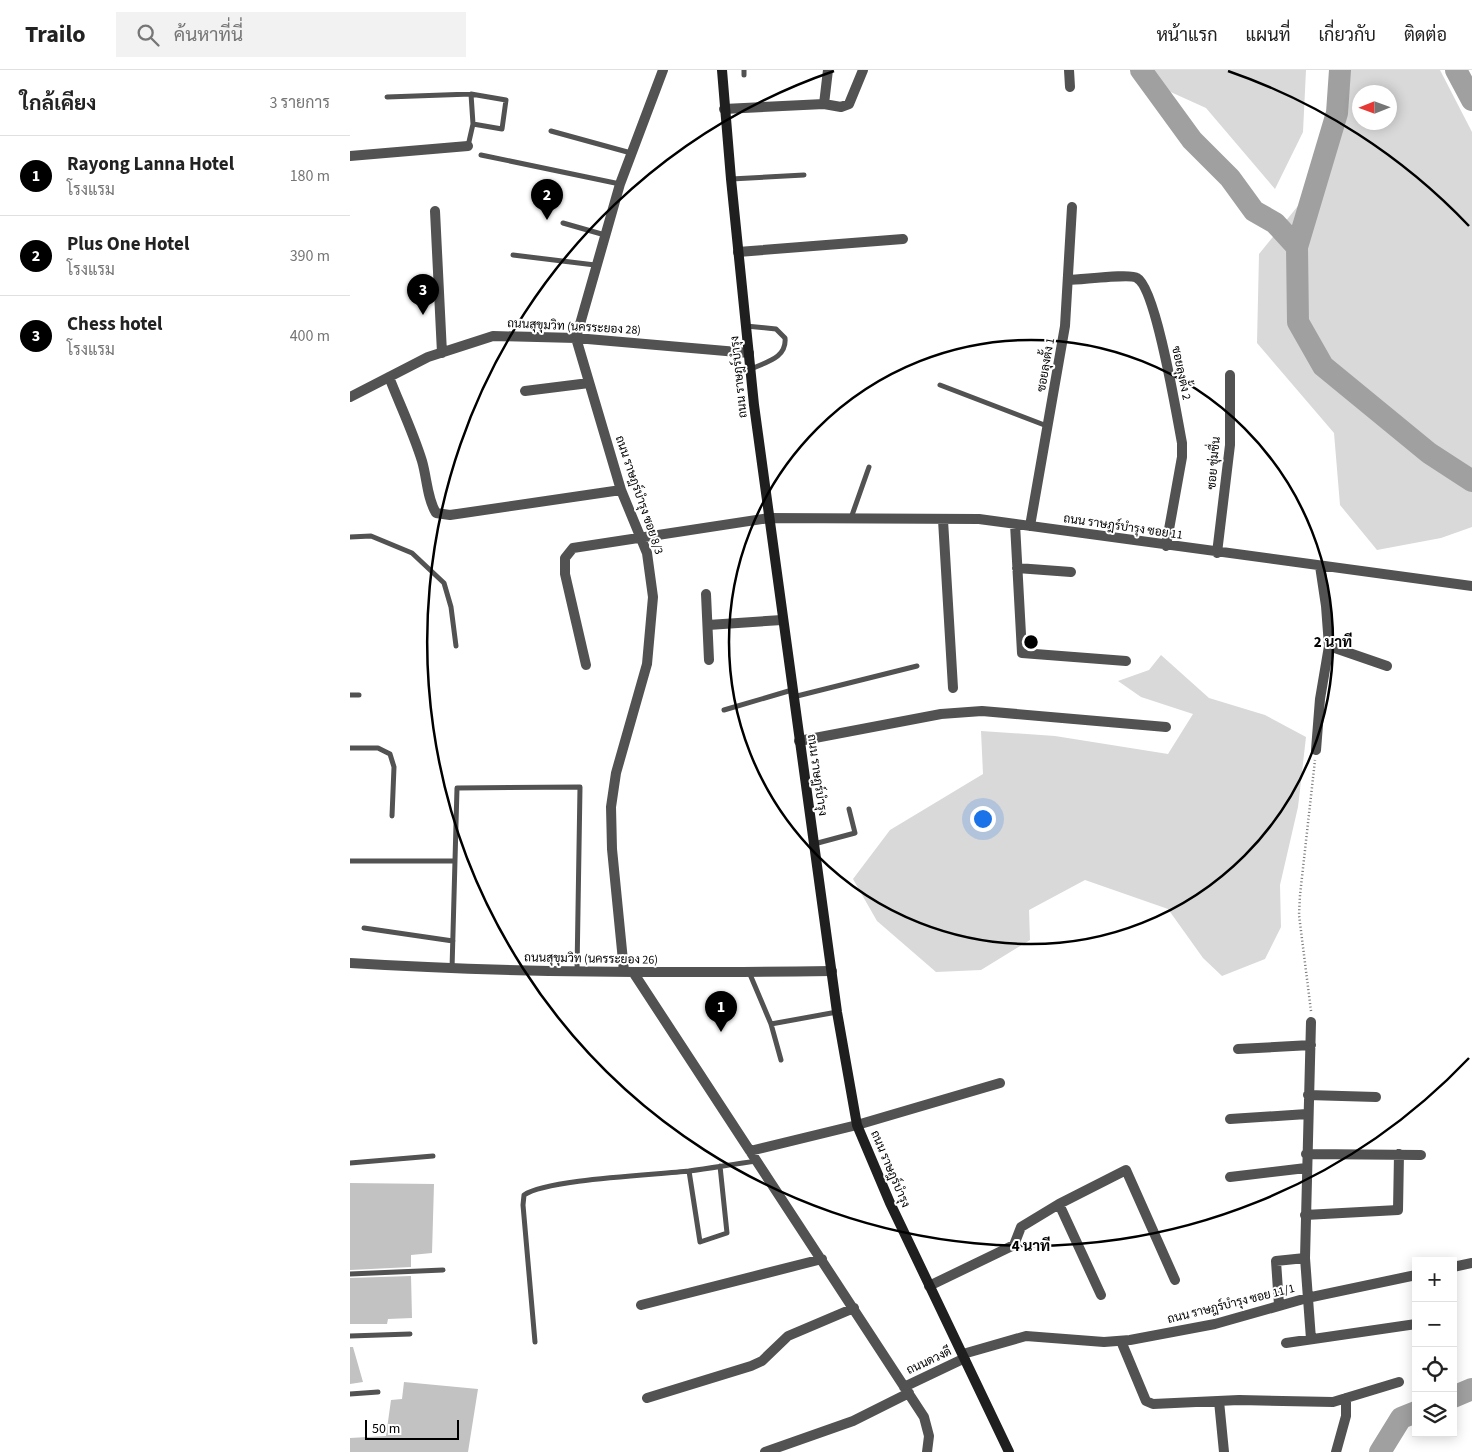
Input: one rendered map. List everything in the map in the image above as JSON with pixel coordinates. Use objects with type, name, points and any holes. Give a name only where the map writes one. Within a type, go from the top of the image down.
[{"type":"street","points":[[576,338],[595,265],[606,235],[620,184],[664,70]]},
{"type":"street","name":"ถนน ราษฎร์บำรุง","points":[[722,70],[730,179],[750,370],[792,694],[837,1012],[857,1125],[890,1203],[1009,1452]]},
{"type":"street","points":[[824,104],[828,70]]},
{"type":"street","points":[[724,109],[824,104],[841,107],[849,104],[863,70]]},
{"type":"street","points":[[1069,70],[1070,87]]},
{"type":"street","points":[[350,156],[468,146]]},
{"type":"street","name":"ซอยลุงตั้ง 1","points":[[1030,526],[1065,326],[1072,207]]},
{"type":"street","points":[[435,211],[442,353]]},
{"type":"street","points":[[738,252],[903,239]]},
{"type":"street","name":"ซอยลุงตั้ง 2","points":[[1069,280],[1133,276],[1142,282],[1150,299],[1162,341],[1182,443],[1182,457],[1166,546]]},
{"type":"street","name":"ถนนสุขุมวิท (นครระยอง 28)","points":[[350,397],[442,353],[493,336],[576,338],[749,353]]},
{"type":"street","name":"ถนน ราษฎร์บำรุง ซอย 8/3","points":[[576,338],[621,490],[647,553],[652,590],[650,642],[647,664],[616,773],[611,807],[612,849],[628,972]]},
{"type":"street","name":"ซอย ชุ่มชื่น","points":[[1217,553],[1230,445],[1230,375]]},
{"type":"street","points":[[389,377],[423,463],[431,502],[436,513],[450,514],[621,490]]},
{"type":"street","points":[[525,391],[589,383]]},
{"type":"street","name":"ถนน ราษฎร์บำรุง ซอย 11","points":[[586,665],[565,574],[565,558],[573,548],[769,518],[979,519],[1217,553],[1472,586]]},
{"type":"street","points":[[943,520],[953,688]]},
{"type":"street","points":[[1015,524],[1022,652],[1126,661]]},
{"type":"street","points":[[1316,750],[1320,699],[1329,646],[1320,566]]},
{"type":"street","points":[[1018,568],[1071,572]]},
{"type":"street","points":[[706,594],[709,660]]},
{"type":"street","points":[[708,625],[782,620]]},
{"type":"street","points":[[1329,646],[1387,666]]},
{"type":"street","points":[[799,741],[941,714],[982,711],[1166,727]]},
{"type":"street","name":"ถนนสุขุมวิท (นครระยอง 26)","points":[[350,963],[452,970],[628,972],[832,971]]},
{"type":"street","points":[[628,972],[757,1161],[924,1417],[929,1436],[927,1452]]},
{"type":"street","points":[[1311,1022],[1307,1114],[1305,1258],[1312,1339]]},
{"type":"street","points":[[1238,1049],[1311,1045]]},
{"type":"street","points":[[750,1151],[857,1125],[1000,1082]]},
{"type":"street","points":[[1308,1095],[1376,1097]]},
{"type":"street","points":[[1230,1119],[1307,1114]]},
{"type":"street","points":[[1306,1154],[1421,1154]]},
{"type":"street","points":[[1305,1215],[1398,1210],[1399,1154]]},
{"type":"street","points":[[1230,1177],[1306,1168]]},
{"type":"street","points":[[929,1286],[1014,1245],[1021,1228],[1059,1204],[1126,1170],[1175,1280]]},
{"type":"street","points":[[1059,1204],[1101,1295]]},
{"type":"street","points":[[1279,1305],[1276,1261],[1305,1258]]},
{"type":"street","points":[[640,1305],[822,1259]]},
{"type":"street","points":[[1457,1266],[1472,1263]]},
{"type":"street","name":"ถนน ราษฎร์บำรุง ซอย 11/1","points":[[964,1356],[1026,1336],[1104,1342],[1121,1341],[1215,1324],[1307,1298],[1412,1277]]},
{"type":"street","points":[[647,1398],[757,1364],[788,1336],[854,1308]]},
{"type":"street","points":[[1286,1343],[1412,1325]]},
{"type":"street","points":[[1121,1341],[1148,1403],[1219,1401],[1317,1403],[1346,1398],[1399,1382]]},
{"type":"street","name":"ถนนดวงดี","points":[[765,1452],[853,1421],[964,1356]]},
{"type":"street","points":[[1336,1452],[1346,1416],[1346,1398]]},
{"type":"street","points":[[1219,1401],[1224,1452]]},
{"type":"lane","points":[[468,146],[473,124],[471,94]]},
{"type":"lane","points":[[387,98],[471,94],[506,100],[502,129],[473,124]]},
{"type":"lane","points":[[551,131],[632,153]]},
{"type":"lane","points":[[481,155],[620,184]]},
{"type":"lane","points":[[730,179],[804,175]]},
{"type":"lane","points":[[563,223],[606,235]]},
{"type":"lane","points":[[514,255],[595,265]]},
{"type":"lane","points":[[746,326],[776,329],[785,338],[784,350],[780,356],[750,370]]},
{"type":"lane","points":[[940,385],[1048,427]]},
{"type":"lane","points":[[850,519],[869,467]]},
{"type":"lane","points":[[350,537],[371,536],[412,553],[444,583],[451,607],[456,646]]},
{"type":"lane","points":[[724,710],[917,666]]},
{"type":"lane","points":[[350,695],[359,695]]},
{"type":"lane","points":[[350,748],[378,748],[390,754],[394,767],[392,816]]},
{"type":"lane","points":[[452,970],[457,788],[580,787],[577,971]]},
{"type":"lane","points":[[814,844],[855,833],[849,809]]},
{"type":"lane","points":[[350,861],[455,861]]},
{"type":"lane","points":[[364,928],[453,941]]},
{"type":"lane","points":[[749,972],[770,1024],[781,1060]]},
{"type":"lane","points":[[770,1024],[837,1012]]},
{"type":"lane","points":[[350,1163],[432,1156]]},
{"type":"lane","points":[[535,1342],[523,1206],[524,1195],[532,1190],[569,1184],[689,1171],[757,1161]]},
{"type":"lane","points":[[689,1171],[700,1242],[727,1233],[720,1166]]},
{"type":"lane","points":[[350,1274],[443,1270]]},
{"type":"lane","points":[[350,1336],[410,1334]]},
{"type":"lane","points":[[350,1394],[378,1392]]},
{"type":"path","points":[[1311,1022],[1299,906],[1316,750]]},
{"type":"shaded area","points":[[1154,70],[1306,70],[1303,132],[1275,189],[1206,108],[1164,89]]},
{"type":"shaded area","points":[[1331,70],[1440,70],[1472,132],[1472,527],[1441,538],[1377,550],[1340,505],[1334,433],[1257,343],[1259,254],[1314,186],[1334,149],[1337,113]]},
{"type":"shaded area","points":[[1161,655],[1209,698],[1265,715],[1306,737],[1298,807],[1280,885],[1281,927],[1265,959],[1222,976],[1203,958],[1168,909],[1085,880],[1029,910],[1030,940],[981,970],[936,972],[877,921],[853,879],[890,830],[983,774],[981,731],[1055,736],[1168,754],[1193,714],[1141,697],[1118,681],[1149,670]]},
{"type":"building","points":[[350,1183],[434,1184],[432,1253],[411,1255],[411,1267],[350,1270]]},
{"type":"building","points":[[411,1276],[412,1318],[388,1319],[387,1324],[350,1324],[350,1278]]},
{"type":"building","points":[[350,1347],[353,1347],[363,1382],[350,1384]]},
{"type":"building","points":[[404,1382],[478,1389],[468,1452],[350,1452],[350,1438],[386,1436],[391,1400],[402,1399]]},
{"type":"waterway","points":[[1141,70],[1192,140],[1230,178],[1254,211],[1275,223],[1297,247]]},
{"type":"waterway","points":[[1340,70],[1337,113],[1297,247],[1298,322],[1323,366],[1429,453],[1472,481]]},
{"type":"waterway","points":[[1456,70],[1472,100]]},
{"type":"waterway","points":[[1457,1395],[1472,1389]]},
{"type":"waterway","points":[[1380,1452],[1401,1418],[1412,1414]]},
{"type":"place","name":"Plus One Hotel","points":[[547,220]]},
{"type":"place","name":"Chess hotel","points":[[423,315]]},
{"type":"place","name":"Rayong Lanna Hotel","points":[[721,1032]]}]
